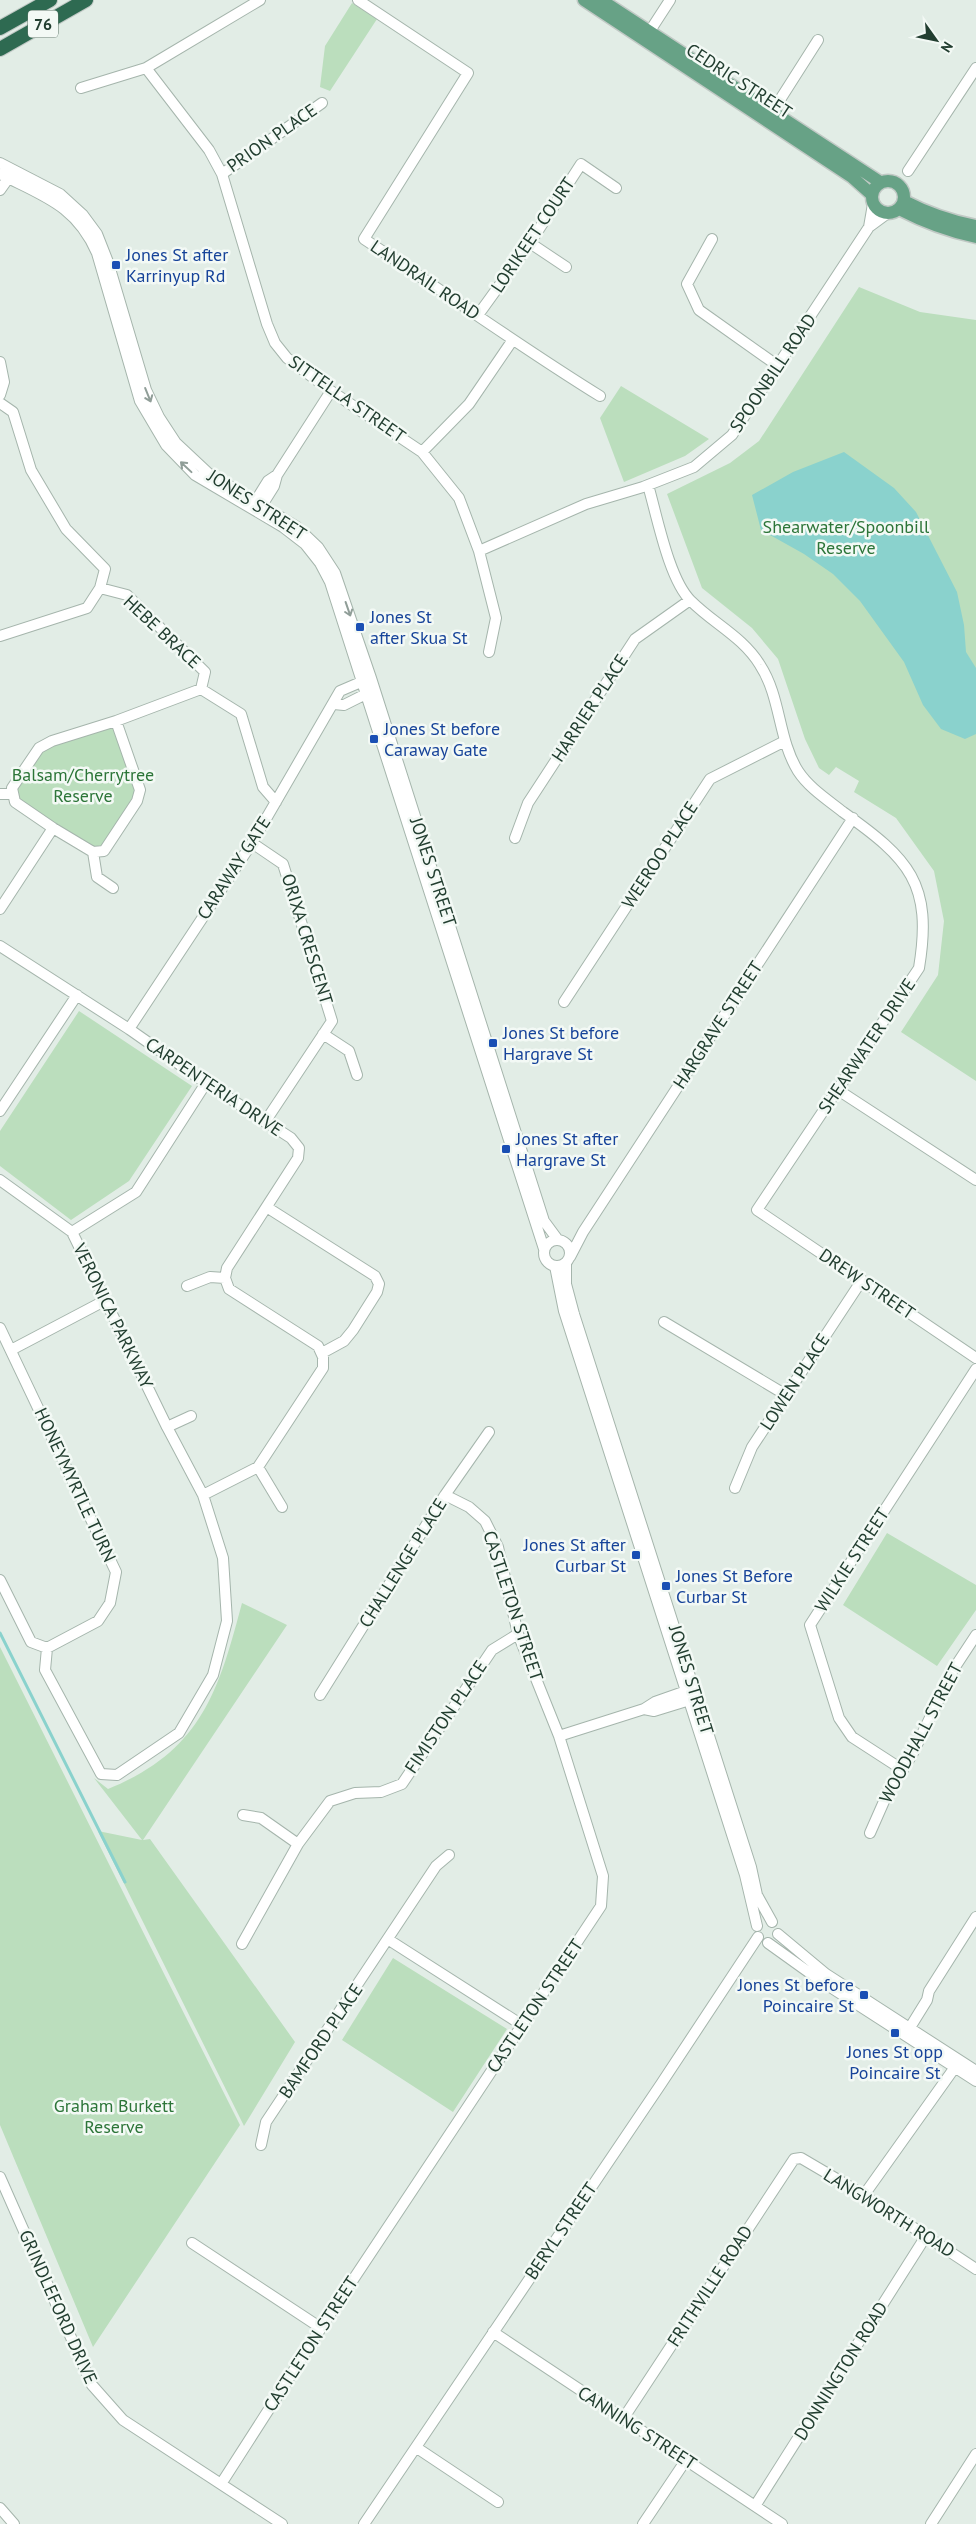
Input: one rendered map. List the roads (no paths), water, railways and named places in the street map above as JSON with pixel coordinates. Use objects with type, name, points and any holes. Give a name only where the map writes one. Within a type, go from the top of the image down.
[{"type":"highway","name":"76","points":[[0,28],[50,0]]},
{"type":"highway","name":"76","points":[[0,49],[86,0]]},
{"type":"main road","name":"CEDRIC STREET","points":[[584,0],[647,36],[770,116],[880,182],[885,180],[896,182],[903,190],[897,207]]},
{"type":"main road","name":"CEDRIC STREET","points":[[601,0],[647,36]]},
{"type":"main road","name":"CEDRIC STREET","points":[[770,116],[852,177],[880,211],[897,207],[927,213],[956,223],[976,226]]},
{"type":"main road","points":[[872,199],[880,182]]},
{"type":"main road","name":"CEDRIC STREET","points":[[897,207],[924,221],[954,232],[976,237]]},
{"type":"street","points":[[81,88],[146,68],[260,0]]},
{"type":"street","points":[[647,36],[670,0]]},
{"type":"street","name":"LANDRAIL ROAD","points":[[362,1],[468,73],[364,239],[478,314],[512,341],[600,396]]},
{"type":"street","points":[[770,116],[818,40]]},
{"type":"street","name":"SITTELLA STREET","points":[[146,68],[209,150],[222,174],[267,324],[275,343],[287,358],[331,391],[422,452],[459,498],[479,552],[496,618],[489,652]]},
{"type":"street","points":[[908,171],[976,68]]},
{"type":"street","name":"PRION PLACE","points":[[222,174],[322,103]]},
{"type":"street","name":"LORIKEET COURT","points":[[478,314],[530,243],[581,164],[616,188]]},
{"type":"street","points":[[0,190],[4,169]]},
{"type":"street","name":"JONES STREET","points":[[4,169],[60,194],[83,215],[97,234],[108,262],[146,390],[167,430],[197,464],[257,507],[297,527],[326,558],[342,589],[367,679],[544,1249],[544,1258],[555,1266],[564,1311],[691,1694],[751,1867],[757,1895],[772,1922],[777,1927],[778,1934],[826,1974],[953,2061],[976,2081]]},
{"type":"street","name":"SPOONBILL ROAD","points":[[869,226],[872,199]]},
{"type":"street","name":"SPOONBILL ROAD","points":[[479,552],[586,504],[648,485],[694,467],[732,435],[869,226],[897,207]]},
{"type":"street","points":[[712,239],[687,284],[699,310],[778,366]]},
{"type":"street","points":[[530,243],[566,267]]},
{"type":"street","points":[[422,452],[469,404],[512,341]]},
{"type":"street","points":[[0,362],[4,382],[0,396]]},
{"type":"street","points":[[257,507],[268,481],[277,475],[331,391]]},
{"type":"street","points":[[0,403],[13,412],[31,470],[66,530],[105,569],[100,588],[87,608],[0,636]]},
{"type":"street","name":"SHEARWATER DRIVE","points":[[648,485],[676,580],[690,600],[746,645],[761,667],[775,701],[785,741],[798,771],[808,783],[880,838],[901,858],[916,885],[924,922],[924,937],[919,968],[757,1210]]},
{"type":"street","name":"HEBE BRACE","points":[[100,588],[126,595],[206,672],[201,690]]},
{"type":"street","name":"HARRIER PLACE","points":[[515,838],[528,803],[634,639],[690,600]]},
{"type":"street","name":"CARAWAY GATE","points":[[129,1029],[252,844],[340,691],[367,679]]},
{"type":"street","points":[[116,721],[140,790],[137,801],[104,851],[93,852],[15,802],[11,794],[12,788],[39,748],[52,741],[116,721],[201,690],[241,714],[263,787],[276,802]]},
{"type":"street","points":[[334,704],[344,705],[371,692]]},
{"type":"street","name":"JONES STREET","points":[[371,692],[544,1221],[560,1240],[568,1246],[569,1296],[745,1875],[758,1937],[762,1942],[768,1943],[821,1981],[904,2029]]},
{"type":"street","name":"WEEROO PLACE","points":[[564,1002],[710,779],[785,741]]},
{"type":"street","points":[[0,794],[11,794]]},
{"type":"street","name":"HARGRAVE STREET","points":[[568,1260],[583,1232],[853,818]]},
{"type":"street","points":[[0,909],[53,828]]},
{"type":"street","name":"ORIXA CRESCENT","points":[[252,844],[283,864],[332,1021],[265,1122]]},
{"type":"street","points":[[93,852],[97,877],[113,888]]},
{"type":"street","name":"CARPENTERIA DRIVE","points":[[0,946],[129,1029],[206,1084],[291,1138],[299,1148],[298,1158],[268,1208],[227,1268],[225,1278]]},
{"type":"street","points":[[0,1111],[77,995]]},
{"type":"street","points":[[323,1034],[349,1051],[357,1075]]},
{"type":"street","points":[[72,1232],[136,1192],[206,1084]]},
{"type":"street","points":[[838,1090],[976,1180]]},
{"type":"street","name":"VERONICA PARKWAY","points":[[0,1180],[72,1232],[167,1427],[203,1495],[224,1558],[227,1621],[213,1676],[179,1732],[117,1775],[101,1774],[45,1670],[47,1648]]},
{"type":"street","points":[[268,1208],[374,1276],[379,1284],[377,1292],[353,1330],[339,1344],[322,1353]]},
{"type":"street","name":"DREW STREET","points":[[757,1210],[976,1358]]},
{"type":"street","points":[[544,1249],[549,1242],[583,1232]]},
{"type":"street","points":[[555,1266],[568,1260]]},
{"type":"street","points":[[187,1286],[210,1277],[225,1278],[230,1288],[318,1346],[322,1353],[322,1368],[258,1467],[203,1495]]},
{"type":"street","name":"LOWEN PLACE","points":[[735,1488],[752,1447],[862,1280]]},
{"type":"street","points":[[11,1350],[106,1300]]},
{"type":"street","points":[[664,1322],[786,1395]]},
{"type":"street","name":"HONEYMYRTLE TURN","points":[[0,1328],[116,1572],[110,1603],[98,1621],[47,1648]]},
{"type":"street","name":"WILKIE STREET","points":[[903,1770],[852,1737],[838,1718],[810,1625],[976,1369]]},
{"type":"street","points":[[167,1427],[191,1416]]},
{"type":"street","name":"CHALLENGE PLACE","points":[[320,1695],[445,1495],[489,1432]]},
{"type":"street","points":[[258,1467],[282,1507]]},
{"type":"street","name":"CASTLETON STREET","points":[[222,2484],[321,2328],[601,1906],[603,1876],[559,1736],[518,1634],[498,1548],[485,1521],[469,1508],[445,1495]]},
{"type":"street","points":[[0,1580],[31,1642],[47,1648]]},
{"type":"street","name":"FIMISTON PLACE","points":[[242,1944],[298,1844],[330,1801],[355,1793],[381,1792],[402,1784],[492,1650],[518,1634]]},
{"type":"street","name":"WOODHALL STREET","points":[[870,1833],[889,1790],[912,1754],[953,1670],[976,1635]]},
{"type":"street","points":[[559,1736],[691,1694]]},
{"type":"street","points":[[243,1815],[261,1818],[298,1844]]},
{"type":"street","name":"BAMFORD PLACE","points":[[261,2145],[266,2122],[389,1940],[436,1866],[449,1855]]},
{"type":"street","points":[[904,2029],[921,1998],[929,1991],[976,1917]]},
{"type":"street","points":[[757,1926],[762,1922],[772,1922]]},
{"type":"street","points":[[768,1943],[774,1940],[778,1934]]},
{"type":"street","name":"BERYL STREET","points":[[364,2524],[417,2448],[492,2332],[661,2084],[758,1937]]},
{"type":"street","points":[[389,1940],[522,2025]]},
{"type":"street","points":[[864,2195],[935,2095],[953,2061]]},
{"type":"street","name":"JONES STREET","points":[[953,2061],[976,2071]]},
{"type":"street","name":"LANGWORTH ROAD","points":[[801,2158],[864,2195],[976,2269]]},
{"type":"street","name":"FRITHVILLE ROAD","points":[[623,2419],[788,2167],[794,2159],[801,2158]]},
{"type":"street","name":"GRINDLEFORD DRIVE","points":[[0,2177],[92,2385],[122,2420],[282,2524]]},
{"type":"street","name":"DONNINGTON ROAD","points":[[755,2506],[926,2236]]},
{"type":"street","points":[[192,2243],[321,2328]]},
{"type":"street","name":"CANNING STREET","points":[[492,2332],[782,2524]]},
{"type":"street","points":[[417,2448],[498,2502]]},
{"type":"street","points":[[931,2524],[976,2454]]},
{"type":"street","points":[[644,2524],[686,2460]]},
{"type":"street","points":[[0,2508],[14,2524]]},
{"type":"water","points":[[844,452],[894,488],[916,512],[957,592],[964,625],[966,652],[976,668],[976,734],[965,739],[941,729],[923,705],[904,662],[860,601],[833,574],[804,554],[761,530],[752,495],[793,472]]},
{"type":"waterway","points":[[0,1633],[125,1882]]},
{"type":"place","name":"Jones St after Karrinyup Rd","points":[[116,265]]},
{"type":"place","name":"Jones St after Skua St","points":[[360,627]]},
{"type":"place","name":"Jones St before Caraway Gate","points":[[374,739]]},
{"type":"place","name":"Jones St before Hargrave St","points":[[493,1043]]},
{"type":"place","name":"Jones St after Hargrave St","points":[[506,1149]]},
{"type":"place","name":"Jones St after Curbar St","points":[[636,1555]]},
{"type":"place","name":"Jones St Before Curbar St","points":[[666,1586]]},
{"type":"place","name":"Jones St before Poincaire St","points":[[864,1995]]},
{"type":"place","name":"Jones St opp Poincaire St","points":[[895,2033]]},
{"type":"park label","name":"Shearwater/Spoonbill Reserve","points":[[846,537]]},
{"type":"park label","name":"Balsam/Cherrytree Reserve","points":[[83,785]]},
{"type":"park label","name":"Graham Burkett Reserve","points":[[114,2116]]}]
